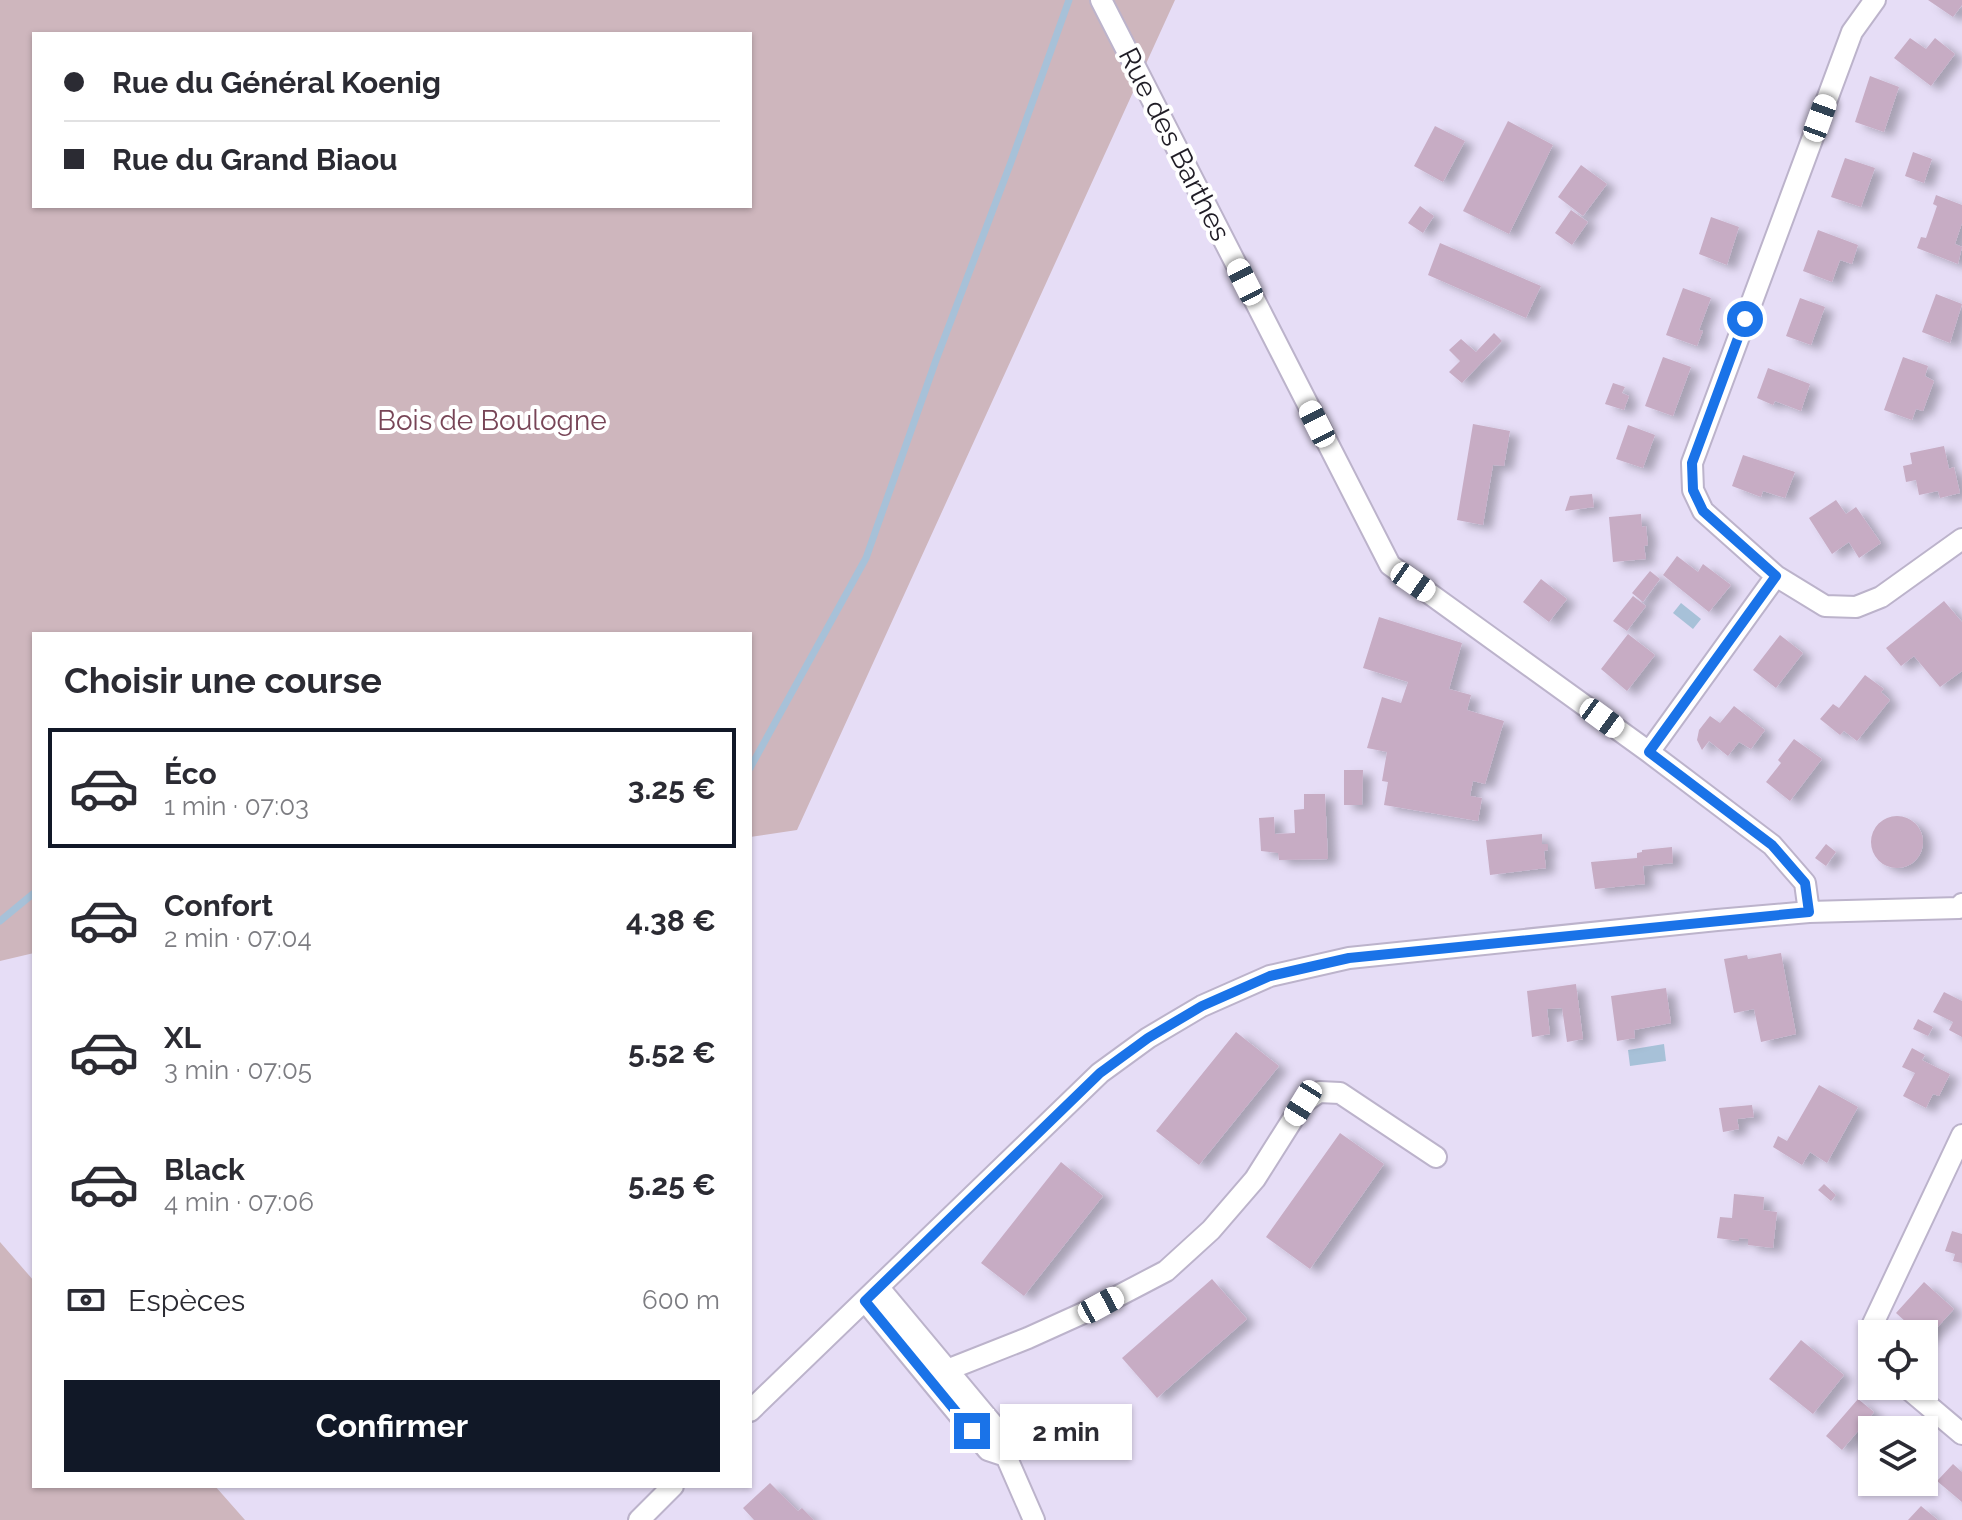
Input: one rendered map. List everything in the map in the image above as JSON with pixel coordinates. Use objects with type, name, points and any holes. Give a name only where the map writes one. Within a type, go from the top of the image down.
[{"type":"street","name":"Rue des Barthes","points":[[1101,0],[1390,565],[1772,845],[1805,883],[1809,912]]},
{"type":"street","points":[[1875,0],[1852,32],[1692,463],[1693,490],[1703,511],[1776,576],[1825,606],[1856,607],[1881,597],[1962,539]]},
{"type":"street","points":[[1649,752],[1776,576]]},
{"type":"street","points":[[752,1409],[1100,1073],[1148,1038],[1202,1006],[1270,976],[1349,958],[1809,912],[1961,907]]},
{"type":"street","points":[[947,1370],[1028,1338],[1166,1271],[1211,1230],[1255,1179],[1303,1103],[1319,1092],[1340,1093],[1436,1157]]},
{"type":"street","points":[[1875,1320],[1954,1171],[1962,1135]]},
{"type":"street","points":[[872,1294],[947,1370],[1005,1439],[1006,1456],[1034,1520]]},
{"type":"street","points":[[872,1294],[988,1450],[1006,1456]]},
{"type":"street","points":[[1922,1400],[1962,1434]]},
{"type":"street","points":[[639,1520],[671,1488]]},
{"type":"green space","name":"Bois de Boulogne","points":[[0,0],[1175,0],[797,830],[752,837],[752,632],[32,632],[32,953],[0,961]]},
{"type":"green space","points":[[0,1242],[32,1279],[32,1488],[217,1488],[245,1520],[0,1520]]},
{"type":"water","points":[[1681,603],[1701,619],[1693,629],[1673,613]]},
{"type":"water","points":[[1664,1044],[1666,1061],[1630,1066],[1628,1050]]},
{"type":"building","points":[[1928,0],[1962,0],[1962,5],[1953,17]]},
{"type":"building","points":[[1910,38],[1926,49],[1935,38],[1955,54],[1931,86],[1894,58]]},
{"type":"building","points":[[1870,76],[1899,87],[1884,132],[1855,122]]},
{"type":"building","points":[[1508,121],[1553,145],[1509,234],[1463,211]]},
{"type":"building","points":[[1435,126],[1465,141],[1443,182],[1414,166]]},
{"type":"building","points":[[1913,152],[1932,159],[1924,183],[1905,176]]},
{"type":"building","points":[[1845,158],[1875,168],[1861,207],[1831,197]]},
{"type":"building","points":[[1581,165],[1607,184],[1583,216],[1558,197]]},
{"type":"building","points":[[1936,195],[1962,205],[1962,223],[1955,244],[1962,247],[1958,264],[1917,248],[1921,237],[1926,238],[1937,206],[1933,204]]},
{"type":"building","points":[[1420,206],[1434,216],[1423,233],[1408,223]]},
{"type":"building","points":[[1571,210],[1588,222],[1572,245],[1555,233]]},
{"type":"building","points":[[1711,217],[1739,227],[1727,265],[1699,254]]},
{"type":"building","points":[[1818,230],[1858,245],[1852,264],[1840,260],[1832,282],[1803,271]]},
{"type":"building","points":[[1440,243],[1541,286],[1526,318],[1428,275]]},
{"type":"building","points":[[1683,288],[1711,298],[1699,330],[1703,331],[1697,346],[1666,335]]},
{"type":"building","points":[[1936,294],[1962,304],[1950,343],[1922,332]]},
{"type":"building","points":[[1800,298],[1825,307],[1811,345],[1786,336]]},
{"type":"building","points":[[1494,333],[1502,341],[1462,383],[1449,372],[1460,361],[1449,350],[1461,339],[1476,352]]},
{"type":"building","points":[[1663,357],[1691,367],[1673,416],[1645,406]]},
{"type":"building","points":[[1903,357],[1928,366],[1925,376],[1934,381],[1923,411],[1916,409],[1912,420],[1884,410]]},
{"type":"building","points":[[1768,368],[1810,384],[1801,411],[1757,398]]},
{"type":"building","points":[[1613,383],[1625,387],[1622,393],[1629,396],[1624,410],[1605,404]]},
{"type":"building","points":[[1473,424],[1510,431],[1504,466],[1493,465],[1483,525],[1457,520]]},
{"type":"building","points":[[1628,425],[1655,435],[1643,468],[1616,459]]},
{"type":"building","points":[[1944,446],[1949,469],[1954,467],[1960,493],[1940,498],[1938,491],[1919,495],[1916,480],[1906,482],[1903,466],[1912,464],[1910,453]]},
{"type":"building","points":[[1743,455],[1795,472],[1785,498],[1763,491],[1761,497],[1732,486]]},
{"type":"building","points":[[1592,494],[1594,507],[1565,511],[1570,496]]},
{"type":"building","points":[[1836,500],[1846,514],[1856,507],[1881,543],[1859,558],[1849,542],[1832,554],[1809,518]]},
{"type":"building","points":[[1641,514],[1642,527],[1646,526],[1646,559],[1613,562],[1609,517]]},
{"type":"building","points":[[1677,556],[1698,572],[1703,564],[1731,585],[1709,612],[1663,575]]},
{"type":"building","points":[[1650,571],[1660,579],[1643,602],[1632,593]]},
{"type":"building","points":[[1541,579],[1567,599],[1549,622],[1523,602]]},
{"type":"building","points":[[1633,596],[1646,606],[1627,631],[1613,621]]},
{"type":"building","points":[[1944,601],[1962,622],[1962,671],[1940,687],[1914,656],[1901,666],[1886,648]]},
{"type":"building","points":[[1379,617],[1462,643],[1449,689],[1471,695],[1467,710],[1504,721],[1485,784],[1473,781],[1470,796],[1482,798],[1478,821],[1384,805],[1388,782],[1382,781],[1387,752],[1367,748],[1382,697],[1401,703],[1408,682],[1363,668]]},
{"type":"building","points":[[1628,634],[1655,655],[1627,691],[1601,669]]},
{"type":"building","points":[[1780,635],[1803,653],[1776,688],[1753,670]]},
{"type":"building","points":[[1865,675],[1884,689],[1881,692],[1890,700],[1857,741],[1844,731],[1840,735],[1820,719],[1833,704],[1839,708]]},
{"type":"building","points":[[1734,706],[1765,730],[1751,749],[1739,742],[1728,756],[1709,741],[1702,750],[1697,740],[1699,730],[1710,716],[1720,723]]},
{"type":"building","points":[[1794,739],[1822,759],[1790,801],[1766,782]]},
{"type":"building","points":[[1344,770],[1363,770],[1362,805],[1344,805]]},
{"type":"building","points":[[1304,794],[1325,794],[1328,859],[1279,860],[1278,853],[1261,851],[1259,818],[1274,817],[1275,834],[1295,833],[1294,810],[1304,809]]},
{"type":"building","points":[[1897,816],[1916,823],[1923,842],[1916,861],[1897,868],[1878,861],[1871,842],[1878,823]]},
{"type":"building","points":[[1542,834],[1542,844],[1548,844],[1548,850],[1544,851],[1546,868],[1490,875],[1486,840]]},
{"type":"building","points":[[1826,844],[1836,852],[1826,866],[1815,858]]},
{"type":"building","points":[[1672,847],[1673,863],[1643,866],[1645,884],[1595,889],[1591,862],[1637,858],[1637,853],[1642,850]]},
{"type":"building","points":[[1781,953],[1796,1034],[1761,1042],[1754,1009],[1734,1013],[1724,959],[1747,955],[1748,959]]},
{"type":"building","points":[[1576,984],[1583,1039],[1567,1042],[1562,1008],[1547,1009],[1550,1034],[1532,1037],[1527,991]]},
{"type":"building","points":[[1666,988],[1671,1023],[1634,1030],[1635,1038],[1617,1041],[1611,996]]},
{"type":"building","points":[[1944,992],[1962,1001],[1962,1037],[1949,1030],[1953,1022],[1933,1012]]},
{"type":"building","points":[[1918,1019],[1933,1027],[1928,1036],[1913,1029]]},
{"type":"building","points":[[1236,1032],[1279,1066],[1199,1165],[1156,1131]]},
{"type":"building","points":[[1912,1048],[1925,1055],[1922,1060],[1950,1074],[1939,1096],[1933,1094],[1926,1108],[1903,1096],[1915,1073],[1902,1067]]},
{"type":"building","points":[[1819,1085],[1858,1107],[1827,1163],[1810,1152],[1802,1165],[1773,1147],[1778,1136],[1787,1141]]},
{"type":"building","points":[[1752,1105],[1754,1117],[1737,1119],[1739,1129],[1723,1132],[1719,1108]]},
{"type":"building","points":[[1340,1133],[1384,1164],[1310,1269],[1266,1237]]},
{"type":"building","points":[[1061,1162],[1103,1196],[1024,1296],[981,1263]]},
{"type":"building","points":[[1824,1184],[1836,1195],[1831,1201],[1818,1190]]},
{"type":"building","points":[[1734,1194],[1764,1197],[1763,1210],[1777,1212],[1773,1248],[1748,1245],[1748,1239],[1717,1238],[1720,1217],[1732,1218]]},
{"type":"building","points":[[1952,1231],[1962,1234],[1962,1263],[1953,1261],[1955,1254],[1945,1251]]},
{"type":"building","points":[[1212,1279],[1247,1319],[1157,1398],[1122,1358]]},
{"type":"building","points":[[1924,1282],[1954,1309],[1938,1327],[1938,1320],[1904,1320],[1896,1313]]},
{"type":"building","points":[[1801,1340],[1844,1375],[1813,1414],[1769,1379]]},
{"type":"building","points":[[1858,1399],[1874,1412],[1871,1416],[1858,1416],[1858,1431],[1842,1450],[1826,1436]]},
{"type":"building","points":[[1953,1464],[1962,1472],[1962,1502],[1938,1482]]},
{"type":"building","points":[[770,1483],[798,1511],[802,1508],[814,1520],[754,1520],[743,1508]]},
{"type":"building","points":[[1921,1506],[1938,1520],[1908,1520]]},
{"type":"waterway","points":[[752,764],[866,558],[1069,0]]},
{"type":"waterway","points":[[0,921],[32,895]]},
{"type":"route","points":[[972,1431],[865,1301],[1100,1073],[1148,1038],[1202,1006],[1270,976],[1349,958],[1809,912],[1805,883],[1772,845],[1649,752],[1776,576],[1703,511],[1693,490],[1692,463],[1745,319]]}]
